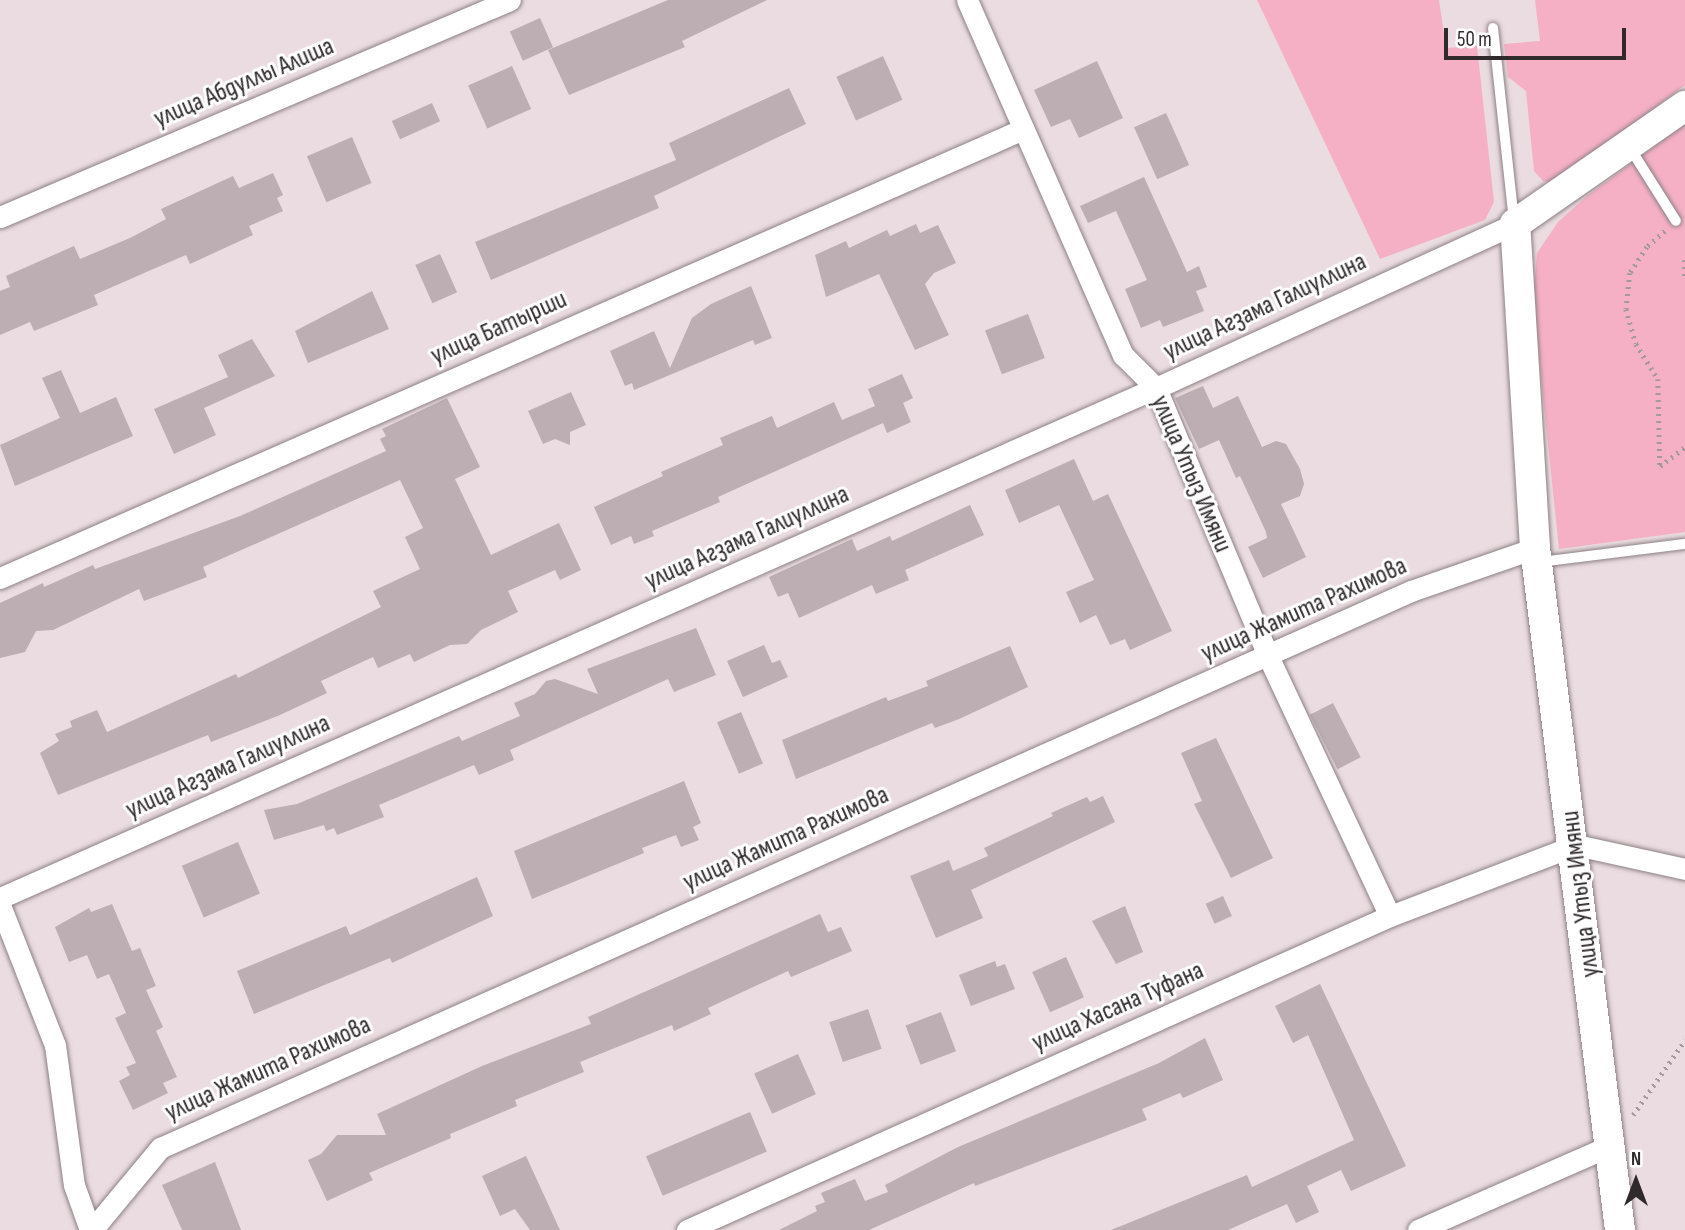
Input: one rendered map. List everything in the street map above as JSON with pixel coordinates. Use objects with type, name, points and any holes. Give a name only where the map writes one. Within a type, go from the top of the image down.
[{"type":"street","name":"улица Абдуллы Алиша","points":[[0,217],[510,0]]},
{"type":"street","name":"улица Утыз Имяни","points":[[967,0],[1020,130],[1123,355],[1156,388],[1268,656],[1390,916]]},
{"type":"street","points":[[1515,224],[1685,106]]},
{"type":"street","name":"улица Батырши","points":[[0,578],[1020,130]]},
{"type":"street","name":"улица Утыз Имяни","points":[[1515,224],[1536,555],[1576,845],[1620,1230]]},
{"type":"street","name":"улица Агзама Галиуллина","points":[[0,898],[1156,388],[1515,224]]},
{"type":"street","name":"улица Жамита Рахимова","points":[[91,1230],[160,1148],[1411,591],[1536,555]]},
{"type":"street","points":[[1576,845],[1685,869]]},
{"type":"street","name":"улица Хасана Туфана","points":[[687,1230],[1390,916],[1576,845]]},
{"type":"street","points":[[0,905],[55,1045],[74,1185],[91,1230]]},
{"type":"street","points":[[1418,1230],[1610,1135]]},
{"type":"lane","points":[[1493,28],[1515,224]]},
{"type":"lane","points":[[1629,145],[1676,221]]},
{"type":"lane","points":[[1536,555],[1685,544]]},
{"type":"path","points":[[1676,221],[1647,247],[1630,273],[1626,309],[1636,344],[1658,379],[1660,466],[1685,447]]},
{"type":"path","points":[[1685,260],[1685,279]]},
{"type":"path","points":[[1610,1135],[1627,1123],[1685,1040]]},
{"type":"shaded area","points":[[1257,0],[1439,0],[1446,48],[1477,46],[1494,202],[1485,220],[1380,259]]},
{"type":"shaded area","points":[[1535,0],[1685,0],[1685,85],[1555,183],[1543,181],[1534,171],[1526,91],[1508,77],[1504,44],[1540,41]]},
{"type":"shaded area","points":[[1685,124],[1685,532],[1559,549],[1533,301],[1537,253],[1558,222],[1587,196]]},
{"type":"building","points":[[668,0],[767,0],[682,41],[685,47],[569,95],[548,50]]},
{"type":"building","points":[[540,18],[553,47],[523,61],[510,31]]},
{"type":"building","points":[[883,56],[903,100],[856,121],[836,77]]},
{"type":"building","points":[[1097,61],[1123,118],[1079,138],[1070,119],[1051,127],[1034,90]]},
{"type":"building","points":[[512,66],[531,109],[487,128],[468,86]]},
{"type":"building","points":[[789,88],[806,124],[654,196],[659,208],[491,280],[475,242],[676,160],[669,143]]},
{"type":"building","points":[[432,103],[440,121],[400,139],[392,121]]},
{"type":"building","points":[[1166,113],[1189,165],[1157,179],[1134,127]]},
{"type":"building","points":[[352,137],[372,183],[326,202],[307,156]]},
{"type":"building","points":[[273,173],[283,195],[277,198],[283,211],[249,226],[253,235],[190,264],[186,255],[151,270],[94,295],[98,305],[34,331],[30,322],[0,335],[0,291],[10,287],[6,276],[74,246],[80,259],[130,238],[166,219],[161,209],[233,176],[239,188]]},
{"type":"building","points":[[1144,177],[1187,272],[1199,266],[1207,287],[1196,291],[1204,311],[1163,327],[1160,320],[1141,328],[1125,289],[1147,280],[1116,211],[1088,223],[1080,206]]},
{"type":"building","points":[[916,224],[920,233],[938,225],[956,263],[934,273],[925,284],[949,335],[915,350],[879,274],[826,297],[815,255],[846,241],[849,248],[887,230],[890,236]]},
{"type":"building","points":[[440,254],[457,292],[432,303],[415,265]]},
{"type":"building","points":[[751,286],[772,338],[755,345],[753,340],[634,390],[632,383],[625,386],[610,351],[654,331],[670,368],[692,318],[711,304]]},
{"type":"building","points":[[372,291],[389,329],[308,363],[295,331]]},
{"type":"building","points":[[1028,314],[1045,358],[1002,374],[985,330]]},
{"type":"building","points":[[252,339],[275,376],[204,408],[216,435],[174,454],[154,409],[228,377],[218,355]]},
{"type":"building","points":[[61,370],[80,413],[116,397],[133,436],[15,486],[0,445],[60,418],[42,378]]},
{"type":"building","points":[[902,374],[913,398],[903,403],[911,422],[887,433],[883,423],[718,497],[720,502],[652,531],[654,536],[634,544],[631,536],[611,545],[594,507],[663,476],[661,472],[723,445],[720,438],[772,416],[777,428],[834,402],[842,420],[875,406],[868,389]]},
{"type":"building","points":[[1203,386],[1213,408],[1238,396],[1262,447],[1276,441],[1286,444],[1300,469],[1304,484],[1300,496],[1281,504],[1306,557],[1263,578],[1248,547],[1267,538],[1266,532],[1240,476],[1236,478],[1219,440],[1199,449],[1175,398]]},
{"type":"building","points":[[571,392],[586,425],[570,432],[570,445],[555,439],[543,444],[528,411]]},
{"type":"building","points":[[447,398],[480,467],[455,479],[491,555],[559,523],[581,570],[560,580],[555,570],[508,591],[518,612],[481,630],[467,644],[450,645],[414,662],[410,654],[378,668],[373,657],[321,681],[327,693],[280,715],[211,742],[208,735],[58,795],[40,753],[59,741],[55,734],[72,727],[70,721],[97,710],[107,732],[236,674],[238,678],[381,607],[373,591],[420,569],[405,537],[423,528],[400,480],[203,567],[207,577],[144,601],[139,589],[53,630],[36,631],[25,652],[0,658],[0,603],[43,583],[44,587],[93,565],[95,569],[240,516],[386,451],[380,439],[386,436],[382,429]]},
{"type":"building","points":[[1074,459],[1093,501],[1108,494],[1172,631],[1130,650],[1125,639],[1110,645],[1096,615],[1080,623],[1066,592],[1094,580],[1059,505],[1019,523],[1005,490]]},
{"type":"building","points":[[970,505],[984,535],[905,570],[909,580],[876,594],[872,585],[799,618],[788,593],[778,597],[769,577],[852,539],[857,551],[890,536],[892,541]]},
{"type":"building","points":[[696,628],[716,675],[674,692],[668,679],[510,750],[514,760],[479,775],[474,765],[379,805],[384,817],[337,835],[334,828],[326,831],[324,825],[274,840],[264,810],[297,804],[459,736],[462,741],[520,716],[514,703],[535,694],[546,681],[555,679],[598,694],[587,669]]},
{"type":"building","points":[[764,645],[772,663],[780,660],[788,677],[743,697],[727,661]]},
{"type":"building","points":[[1010,646],[1028,687],[959,719],[935,728],[932,723],[796,779],[782,740],[886,697],[888,701],[928,686],[926,681]]},
{"type":"building","points":[[1333,703],[1361,757],[1338,769],[1310,715]]},
{"type":"building","points":[[741,712],[763,764],[739,774],[717,722]]},
{"type":"building","points":[[1216,738],[1273,858],[1231,878],[1194,804],[1202,801],[1181,753]]},
{"type":"building","points":[[684,781],[701,823],[693,827],[699,840],[681,847],[676,835],[642,848],[644,853],[532,899],[514,851]]},
{"type":"building","points":[[1103,796],[1115,822],[971,890],[983,918],[936,938],[910,876],[949,860],[953,871],[988,856],[984,848],[1053,816],[1051,813],[1087,797],[1090,802]]},
{"type":"building","points":[[238,842],[260,894],[204,917],[182,866]]},
{"type":"building","points":[[477,877],[493,916],[392,963],[390,958],[254,1014],[237,971],[346,926],[350,935]]},
{"type":"building","points":[[1223,896],[1232,916],[1215,924],[1206,904]]},
{"type":"building","points":[[112,904],[132,951],[140,948],[156,986],[146,990],[163,1027],[156,1031],[177,1077],[163,1083],[168,1093],[133,1110],[119,1081],[130,1075],[126,1067],[136,1063],[115,1018],[126,1013],[109,974],[97,979],[87,955],[69,962],[55,927],[89,908],[91,912]]},
{"type":"building","points":[[1125,906],[1143,952],[1116,964],[1092,921]]},
{"type":"building","points":[[820,914],[828,932],[841,927],[852,951],[791,977],[788,971],[708,1008],[711,1014],[674,1031],[672,1025],[580,1062],[584,1072],[515,1100],[517,1106],[450,1134],[451,1138],[369,1173],[373,1180],[327,1201],[308,1160],[321,1154],[337,1135],[386,1135],[377,1114],[482,1066],[591,1024],[588,1017]]},
{"type":"building","points":[[1066,957],[1084,997],[1050,1012],[1032,972]]},
{"type":"building","points":[[995,961],[997,967],[1005,964],[1015,989],[971,1006],[959,975]]},
{"type":"building","points":[[1320,984],[1406,1166],[1351,1191],[1341,1170],[1307,1186],[1319,1212],[1296,1223],[1287,1204],[1228,1230],[1111,1230],[1247,1175],[1252,1187],[1354,1140],[1308,1035],[1293,1043],[1275,1006]]},
{"type":"building","points":[[868,1009],[882,1049],[843,1062],[829,1022]]},
{"type":"building","points":[[941,1012],[956,1051],[921,1065],[906,1026]]},
{"type":"building","points":[[1205,1038],[1223,1080],[1183,1098],[1180,1093],[1142,1109],[1147,1120],[975,1186],[974,1183],[869,1230],[779,1230],[817,1211],[815,1206],[825,1202],[821,1193],[855,1179],[865,1201],[888,1192],[885,1185],[958,1147],[1159,1063]]},
{"type":"building","points":[[798,1054],[816,1094],[772,1114],[754,1074]]},
{"type":"building","points":[[750,1112],[767,1152],[663,1196],[646,1156]]},
{"type":"building","points":[[526,1156],[560,1230],[530,1230],[515,1209],[500,1216],[482,1176]]},
{"type":"building","points":[[215,1162],[241,1230],[182,1230],[162,1185]]}]
